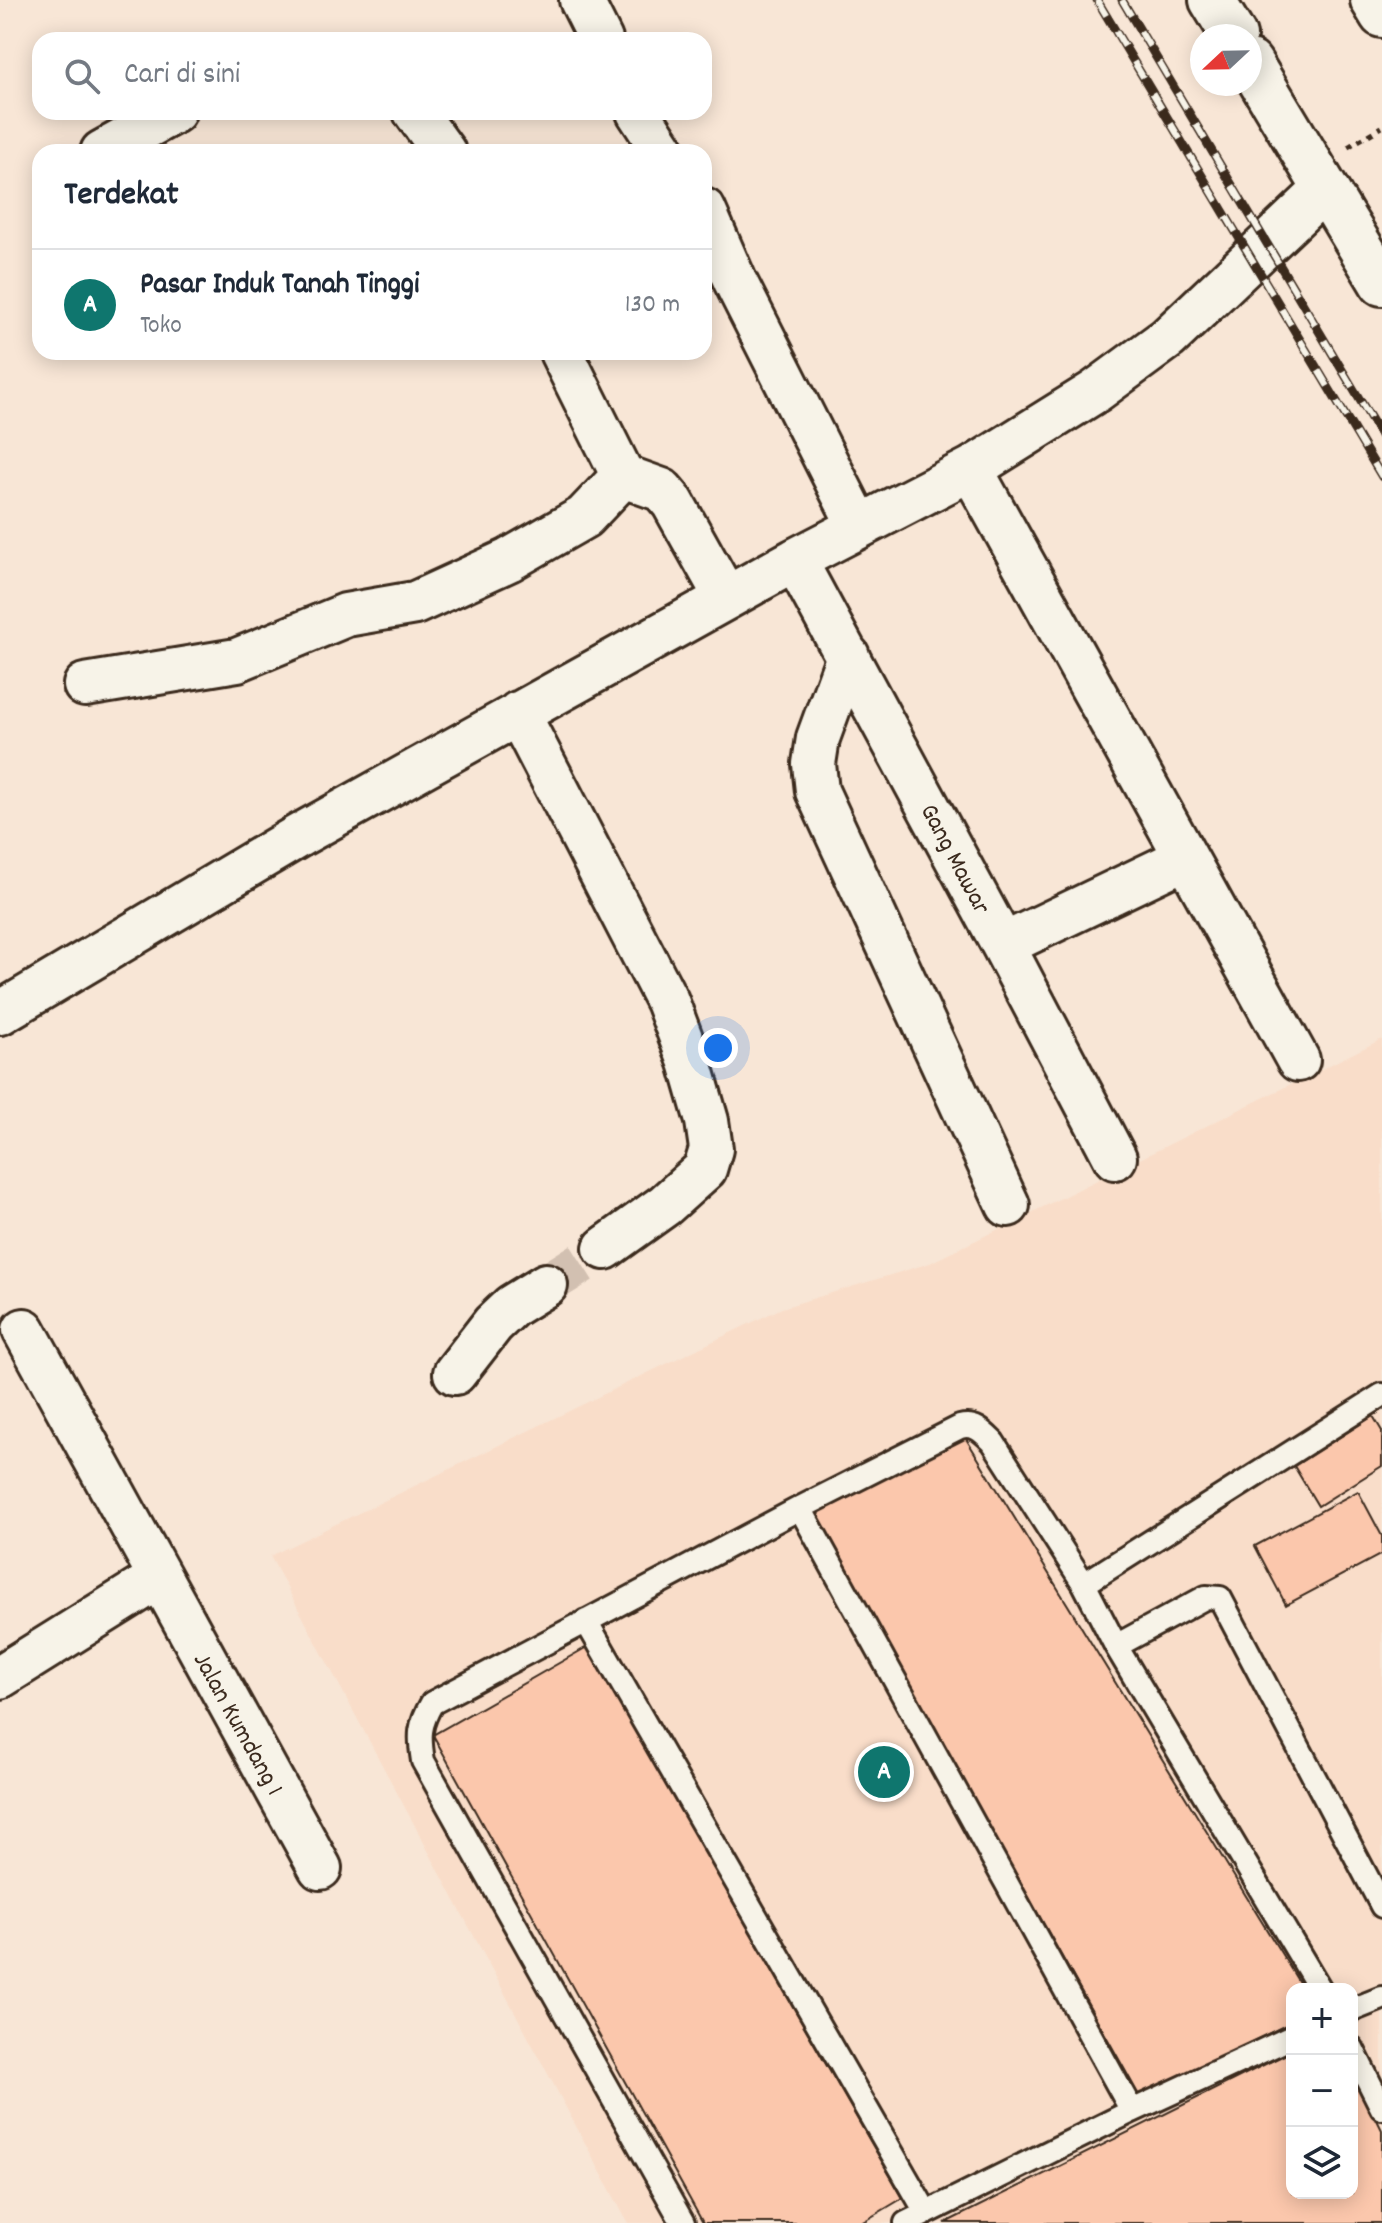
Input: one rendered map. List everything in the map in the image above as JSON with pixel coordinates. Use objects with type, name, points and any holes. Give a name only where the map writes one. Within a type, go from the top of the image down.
[{"type":"main road","points":[[1212,0],[1227,24]]},
{"type":"main road","points":[[1262,83],[1382,283]]},
{"type":"street","points":[[581,0],[597,32]]},
{"type":"street","points":[[116,144],[160,120]]},
{"type":"street","points":[[421,120],[438,144]]},
{"type":"street","points":[[643,120],[659,144]]},
{"type":"street","points":[[0,1013],[300,835],[795,560],[971,469],[1096,391],[1168,338],[1325,189]]},
{"type":"street","points":[[712,228],[735,281],[859,526]]},
{"type":"street","points":[[565,360],[623,476],[662,490],[673,503],[726,598]]},
{"type":"street","points":[[971,469],[1298,1060]]},
{"type":"street","points":[[85,685],[237,660],[346,615],[415,603],[509,560],[584,517],[623,476]]},
{"type":"street","name":"Gang Mawar","points":[[795,560],[1115,1158]]},
{"type":"street","points":[[848,656],[818,738],[814,764],[817,791],[1008,1205]]},
{"type":"street","points":[[518,713],[667,1001],[690,1062],[707,1121],[711,1149],[705,1169],[665,1205],[605,1248]]},
{"type":"street","points":[[1003,945],[1185,858]]},
{"type":"street","points":[[455,1373],[493,1324],[512,1306],[546,1285]]},
{"type":"street","name":"Jalan Kumdang 1","points":[[24,1330],[320,1868]]},
{"type":"street","points":[[0,1677],[160,1577]]},
{"type":"lane","points":[[1084,1584],[1382,1395]]},
{"type":"lane","points":[[683,2223],[423,1761],[420,1742],[422,1721],[432,1703],[800,1508],[969,1425],[982,1431],[993,1442],[1084,1584],[1116,1646],[1316,1983]]},
{"type":"lane","points":[[800,1508],[1132,2111]]},
{"type":"lane","points":[[1116,1646],[1206,1597],[1220,1598],[1382,1906]]},
{"type":"lane","points":[[586,1621],[926,2212]]},
{"type":"lane","points":[[1358,2008],[1382,1998]]},
{"type":"lane","points":[[906,2223],[1132,2111],[1286,2040]]},
{"type":"lane","points":[[1356,2055],[1382,2108]]},
{"type":"shaded area","points":[[1382,1039],[1382,2223],[628,2223],[270,1556],[782,1308],[930,1263]]},
{"type":"building","points":[[1373,1416],[1382,1431],[1382,1466],[1318,1506],[1294,1466]]},
{"type":"building","points":[[965,1437],[1299,1983],[1286,1983],[1286,2025],[1140,2097],[814,1512]]},
{"type":"building","points":[[1358,1491],[1382,1536],[1382,1554],[1286,1605],[1255,1546]]},
{"type":"building","points":[[587,1647],[903,2198],[861,2223],[703,2223],[433,1735]]},
{"type":"building","points":[[1286,2054],[1286,2199],[1358,2199],[1358,2081],[1382,2130],[1382,2223],[945,2223]]},
{"type":"tunnel","points":[[546,1285],[605,1248]]},
{"type":"railway","points":[[1097,0],[1382,477]]},
{"type":"railway","points":[[1122,0],[1382,437]]},
{"type":"place","name":"Pasar Induk Tanah Tinggi","points":[[884,1772]]}]
